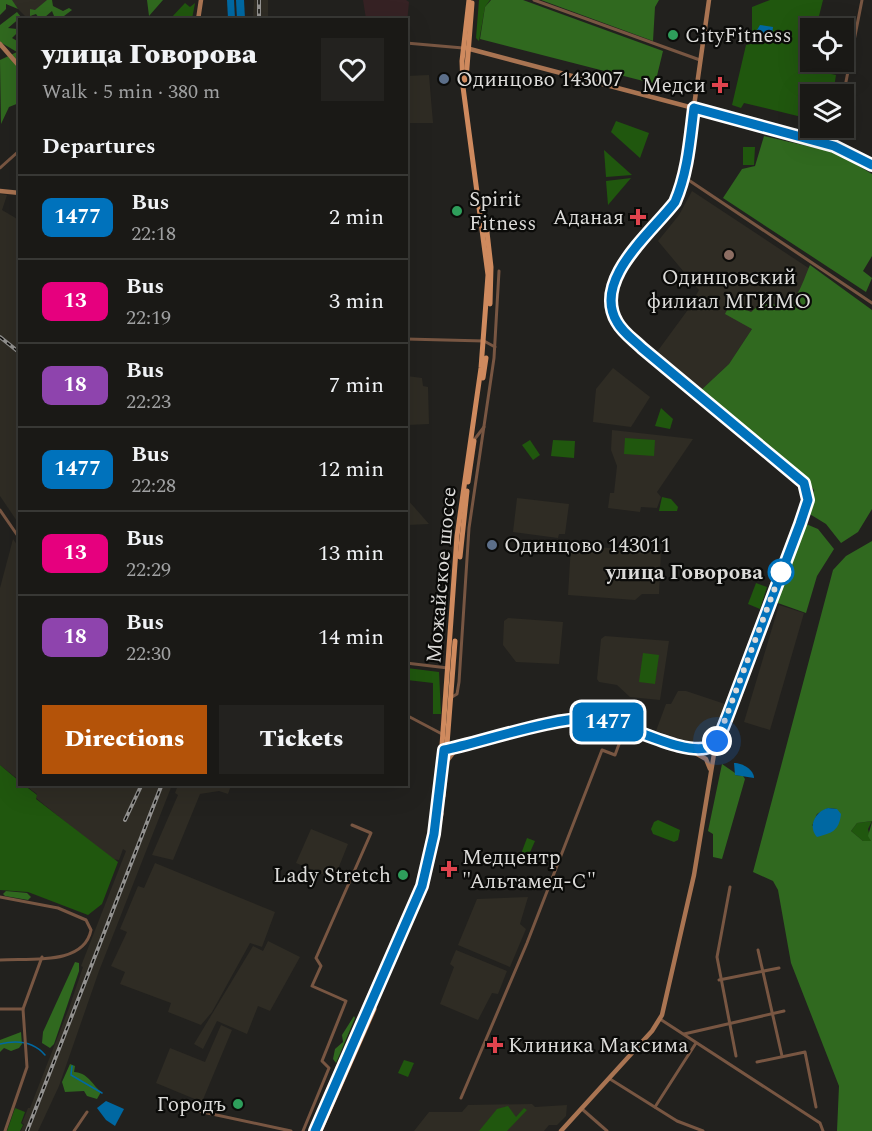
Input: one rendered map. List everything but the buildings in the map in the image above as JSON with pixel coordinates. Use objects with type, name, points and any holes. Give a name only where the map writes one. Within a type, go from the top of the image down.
[{"type":"main road","points":[[198,18],[201,0]]},
{"type":"main road","name":"Можайское шоссе","points":[[315,1131],[422,886],[434,834],[454,697],[461,537],[485,341],[491,267],[468,98],[465,48],[470,0]]},
{"type":"main road","points":[[561,1131],[610,1079],[660,1019],[694,874],[714,755],[806,506],[807,491],[797,477],[628,335],[612,311],[610,296],[615,278],[675,202],[684,177],[709,0]]},
{"type":"main road","points":[[0,44],[18,65]]},
{"type":"main road","points":[[465,48],[834,146],[872,165]]},
{"type":"main road","points":[[0,191],[18,193]]},
{"type":"main road","name":"Можайское шоссе","points":[[320,1131],[427,884],[438,838],[447,761],[445,735],[457,536],[485,341]]},
{"type":"main road","points":[[446,749],[579,719],[602,720],[625,727],[688,749],[705,758],[714,755]]},
{"type":"main road","points":[[710,771],[703,752],[719,738]]},
{"type":"main road","points":[[447,761],[459,747]]},
{"type":"main road","points":[[688,749],[706,748],[713,750],[714,755]]},
{"type":"street","points":[[534,0],[700,60]]},
{"type":"street","points":[[846,84],[862,0]]},
{"type":"street","points":[[409,43],[465,48]]},
{"type":"street","points":[[834,146],[835,138]]},
{"type":"street","points":[[0,168],[18,152]]},
{"type":"street","points":[[684,177],[872,303]]},
{"type":"street","points":[[454,697],[460,673],[469,528],[495,347],[499,271]]},
{"type":"street","points":[[408,339],[485,341],[495,347]]},
{"type":"street","points":[[474,440],[484,427]]},
{"type":"street","points":[[0,510],[18,536]]},
{"type":"street","points":[[408,663],[450,668]]},
{"type":"street","points":[[408,716],[445,735]]},
{"type":"street","points":[[461,1098],[527,943],[602,750],[615,755],[625,727]]},
{"type":"street","points":[[303,1131],[329,1068],[322,1061],[346,1001],[312,986],[321,966],[316,958],[371,833],[352,825]]},
{"type":"street","points":[[730,887],[717,957],[719,980],[736,1056]]},
{"type":"street","points":[[0,897],[58,908],[86,920],[91,926],[87,942],[78,952],[66,956],[0,960]]},
{"type":"street","points":[[758,950],[782,1056]]},
{"type":"street","points":[[4,1131],[27,1067],[23,1009],[42,957]]},
{"type":"street","points":[[719,980],[779,968]]},
{"type":"street","points":[[0,1009],[23,1009]]},
{"type":"street","points":[[684,1034],[784,1011]]},
{"type":"street","points":[[660,1019],[820,1123],[823,1131]]},
{"type":"street","points":[[655,1107],[696,1043]]},
{"type":"street","points":[[757,1062],[805,1052],[816,1107]]},
{"type":"street","points":[[610,1079],[677,1121],[703,1131]]},
{"type":"street","points":[[582,1109],[608,1131]]},
{"type":"street","points":[[198,1111],[291,1131]]},
{"type":"street","points":[[75,1131],[87,1112]]},
{"type":"shaded area","points":[[9,0],[49,0],[29,18]]},
{"type":"shaded area","points":[[254,0],[268,0],[268,18],[253,18]]},
{"type":"shaded area","points":[[363,0],[406,0],[409,2],[407,18],[366,18]]},
{"type":"shaded area","points":[[429,75],[433,123],[408,123],[408,76]]},
{"type":"shaded area","name":"Одинцовский филиал МГИМО","points":[[692,191],[810,269],[800,292],[786,310],[752,329],[729,364],[699,392],[654,356],[687,311],[699,290],[658,241],[679,215]]},
{"type":"shaded area","points":[[0,194],[7,195],[2,210],[18,219],[18,523],[0,496]]},
{"type":"shaded area","points":[[613,368],[650,397],[631,427],[593,422],[596,389]]},
{"type":"shaded area","points":[[408,376],[422,378],[423,386],[428,387],[429,424],[408,425]]},
{"type":"shaded area","points":[[612,430],[693,439],[657,492],[661,497],[657,508],[641,507],[640,512],[608,508],[610,493],[614,493],[617,466],[611,450]]},
{"type":"shaded area","points":[[517,498],[569,504],[565,534],[559,534],[558,538],[513,532]]},
{"type":"shaded area","points":[[408,500],[429,524],[408,525]]},
{"type":"shaded area","points":[[13,539],[18,546],[18,779],[0,765],[0,588]]},
{"type":"shaded area","points":[[571,545],[661,552],[659,594],[642,594],[635,600],[568,595]]},
{"type":"shaded area","points":[[779,605],[804,613],[770,730],[744,722]]},
{"type":"shaded area","points":[[508,618],[563,622],[559,664],[516,662],[503,645],[504,621]]},
{"type":"shaded area","points":[[605,636],[669,641],[660,700],[630,697],[617,685],[599,682],[597,679],[601,639]]},
{"type":"shaded area","points":[[678,691],[686,691],[725,704],[714,736],[698,745],[656,731],[666,704],[671,704]]},
{"type":"shaded area","points":[[26,786],[172,786],[99,971],[59,1086],[38,1131],[21,1131],[24,1124],[22,1123],[69,1008],[83,967],[81,966],[126,851],[123,849],[119,860],[111,859],[36,798],[37,794]]},
{"type":"shaded area","points":[[178,786],[231,786],[228,794],[219,791],[200,794],[173,860],[152,855],[178,795],[175,793]]},
{"type":"shaded area","points":[[311,829],[348,844],[334,879],[296,863]]},
{"type":"shaded area","points":[[155,863],[275,912],[262,947],[250,943],[212,1012],[201,1025],[168,1012],[171,1003],[120,984],[125,972],[111,966],[127,932],[120,929],[138,886],[144,888]]},
{"type":"shaded area","points":[[528,897],[520,924],[526,929],[510,967],[458,945],[477,899]]},
{"type":"shaded area","points":[[268,941],[300,957],[270,1011],[258,1006],[247,1034],[217,1021],[203,1049],[194,1044],[253,946],[263,951]]},
{"type":"shaded area","points":[[456,950],[507,971],[498,994],[492,993],[478,1020],[440,1004],[454,967],[450,964]]},
{"type":"shaded area","points":[[221,1025],[232,1030],[202,1102],[156,1083],[170,1048],[205,1062]]},
{"type":"shaded area","points":[[532,1104],[535,1107],[567,1105],[566,1116],[557,1125],[549,1125],[544,1131],[414,1131],[429,1112],[462,1112],[468,1105]]},
{"type":"green space","points":[[0,0],[12,0],[18,9],[6,4],[6,9],[0,15]]},
{"type":"green space","points":[[47,0],[52,0],[53,6],[63,11],[69,8],[72,10],[64,16],[65,18],[50,18],[54,16],[52,11],[45,17],[39,18],[36,14],[30,16],[30,9],[35,10]]},
{"type":"green space","points":[[147,0],[163,0],[149,16]]},
{"type":"green space","points":[[479,0],[490,0],[485,7],[479,41],[476,38]]},
{"type":"green space","points":[[491,0],[523,0],[663,51],[655,84],[480,39],[485,7]]},
{"type":"green space","points":[[541,0],[659,0],[655,7],[653,41]]},
{"type":"green space","points":[[770,0],[823,0],[818,18],[800,18],[800,72],[836,75],[835,84],[800,84],[800,117],[744,103],[741,108],[732,105],[746,45],[752,43],[752,7]]},
{"type":"green space","points":[[185,3],[190,7],[195,3],[192,18],[171,18]]},
{"type":"green space","points":[[17,12],[21,17],[8,28],[17,29],[17,33],[12,38],[18,41],[18,103],[9,107],[1,124],[0,60],[17,52],[0,42],[0,25]]},
{"type":"green space","points":[[616,121],[649,133],[640,158],[611,132]]},
{"type":"green space","points":[[764,136],[837,153],[872,174],[872,256],[863,271],[872,278],[866,292],[723,198],[742,169],[755,166]]},
{"type":"green space","points":[[743,147],[755,147],[754,165],[743,165]]},
{"type":"green space","points":[[604,150],[632,175],[606,177]]},
{"type":"green space","points":[[631,178],[608,205],[606,181]]},
{"type":"green space","points":[[810,265],[872,310],[872,509],[858,532],[841,543],[826,524],[808,513],[814,490],[804,476],[699,392],[729,364],[752,329],[725,314],[729,306],[734,304],[751,312],[766,299],[781,309],[787,306],[796,297]]},
{"type":"green space","points":[[661,408],[673,419],[670,429],[655,426]]},
{"type":"green space","points":[[625,438],[655,440],[654,456],[624,454]]},
{"type":"green space","points":[[530,440],[540,455],[533,460],[522,445]]},
{"type":"green space","points":[[553,440],[575,441],[574,458],[551,456]]},
{"type":"green space","points":[[662,497],[671,499],[678,507],[677,511],[659,511]]},
{"type":"green space","points":[[806,524],[818,529],[834,549],[817,576],[806,613],[775,602]]},
{"type":"green space","points":[[872,541],[872,821],[857,823],[851,831],[863,841],[871,841],[868,836],[872,822],[872,1131],[837,1131],[839,1086],[791,963],[778,890],[773,881],[753,872],[833,570],[846,556]],"holes":[[[828,808],[837,809],[812,826],[817,814]]]},
{"type":"green space","points":[[756,583],[767,587],[760,609],[748,604]]},
{"type":"green space","points":[[643,653],[659,655],[655,684],[639,682]]},
{"type":"green space","points":[[408,668],[439,672],[441,714],[433,714],[433,683],[408,680]]},
{"type":"green space","points":[[722,764],[735,775],[743,776],[745,779],[722,859],[713,857],[713,834],[708,831]]},
{"type":"green space","points":[[0,765],[18,780],[18,786],[25,786],[37,795],[36,799],[118,862],[102,904],[88,915],[28,892],[0,890]]},
{"type":"green space","points":[[658,820],[680,830],[678,840],[674,842],[653,834],[651,829],[654,822]]},
{"type":"green space","points":[[872,821],[868,829],[871,841],[863,841],[851,831],[857,823]]},
{"type":"green space","points":[[527,838],[535,841],[528,857],[521,854]]},
{"type":"green space","points":[[6,891],[27,893],[31,897],[28,900],[5,896],[3,894]]},
{"type":"green space","points":[[75,962],[79,963],[79,971],[54,1044],[50,1048],[42,1043],[43,1032]]},
{"type":"green space","points":[[354,1016],[336,1063],[333,1059],[335,1049],[343,1042],[342,1035]]},
{"type":"green space","points":[[21,1032],[22,1044],[19,1048],[11,1051],[4,1048],[0,1052],[0,1040]]},
{"type":"green space","points":[[404,1060],[414,1063],[408,1077],[398,1073]]},
{"type":"green space","points":[[70,1064],[75,1066],[74,1072],[86,1076],[101,1092],[97,1099],[87,1096],[84,1091],[65,1092],[62,1082]]},
{"type":"green space","points":[[508,1106],[516,1117],[524,1108],[527,1110],[507,1131],[479,1131],[497,1109]]},
{"type":"green space","points":[[15,1108],[25,1112],[21,1123],[23,1125],[20,1131],[7,1131]]},
{"type":"water","points":[[227,0],[234,0],[235,18],[228,18]]},
{"type":"water","points":[[236,0],[244,0],[245,18],[237,18]]},
{"type":"water","points":[[760,25],[773,27],[772,34],[761,38],[757,30]]},
{"type":"water","points":[[734,763],[747,768],[752,772],[754,778],[735,775]]},
{"type":"water","points":[[828,808],[837,809],[841,814],[839,824],[831,832],[817,837],[813,828],[814,820],[820,812]]},
{"type":"water","points":[[106,1101],[124,1109],[115,1126],[106,1120],[97,1108]]},
{"type":"waterway","points":[[0,1044],[13,1042],[30,1044],[45,1055]]},
{"type":"waterway","points":[[72,1066],[71,1075],[102,1093]]},
{"type":"railway","points":[[259,0],[259,18]]},
{"type":"railway","points":[[0,337],[18,351]]},
{"type":"railway","points":[[125,820],[141,786]]},
{"type":"railway","points":[[27,1131],[161,786]]},
{"type":"bus line","name":"1477","points":[[315,1131],[422,886],[434,834],[444,750],[579,719],[602,720],[688,749],[702,750],[710,747],[719,738],[800,524],[808,500],[804,483],[642,348],[617,323],[610,305],[615,278],[675,202],[684,177],[694,108],[844,149],[872,165]]},
{"type":"place","name":"CityFitness","points":[[673,35]]},
{"type":"place","name":"Одинцово 143007","points":[[444,79]]},
{"type":"place","name":"Медси","points":[[720,85]]},
{"type":"place","name":"Spirit Fitness","points":[[457,211]]},
{"type":"place","name":"Аданая","points":[[638,217]]},
{"type":"place","name":"Одинцовский филиал МГИМО","points":[[729,255]]},
{"type":"place","name":"Одинцово 143011","points":[[492,545]]},
{"type":"place","name":"улица Говорова","points":[[781,572]]},
{"type":"place","name":"Медцентр \"Альтамед-С\"","points":[[449,869]]},
{"type":"place","name":"Lady Stretch","points":[[403,875]]},
{"type":"place","name":"Клиника Максима","points":[[495,1045]]},
{"type":"place","name":"Городъ","points":[[238,1104]]},
{"type":"route","points":[[717,741],[781,572]]}]
